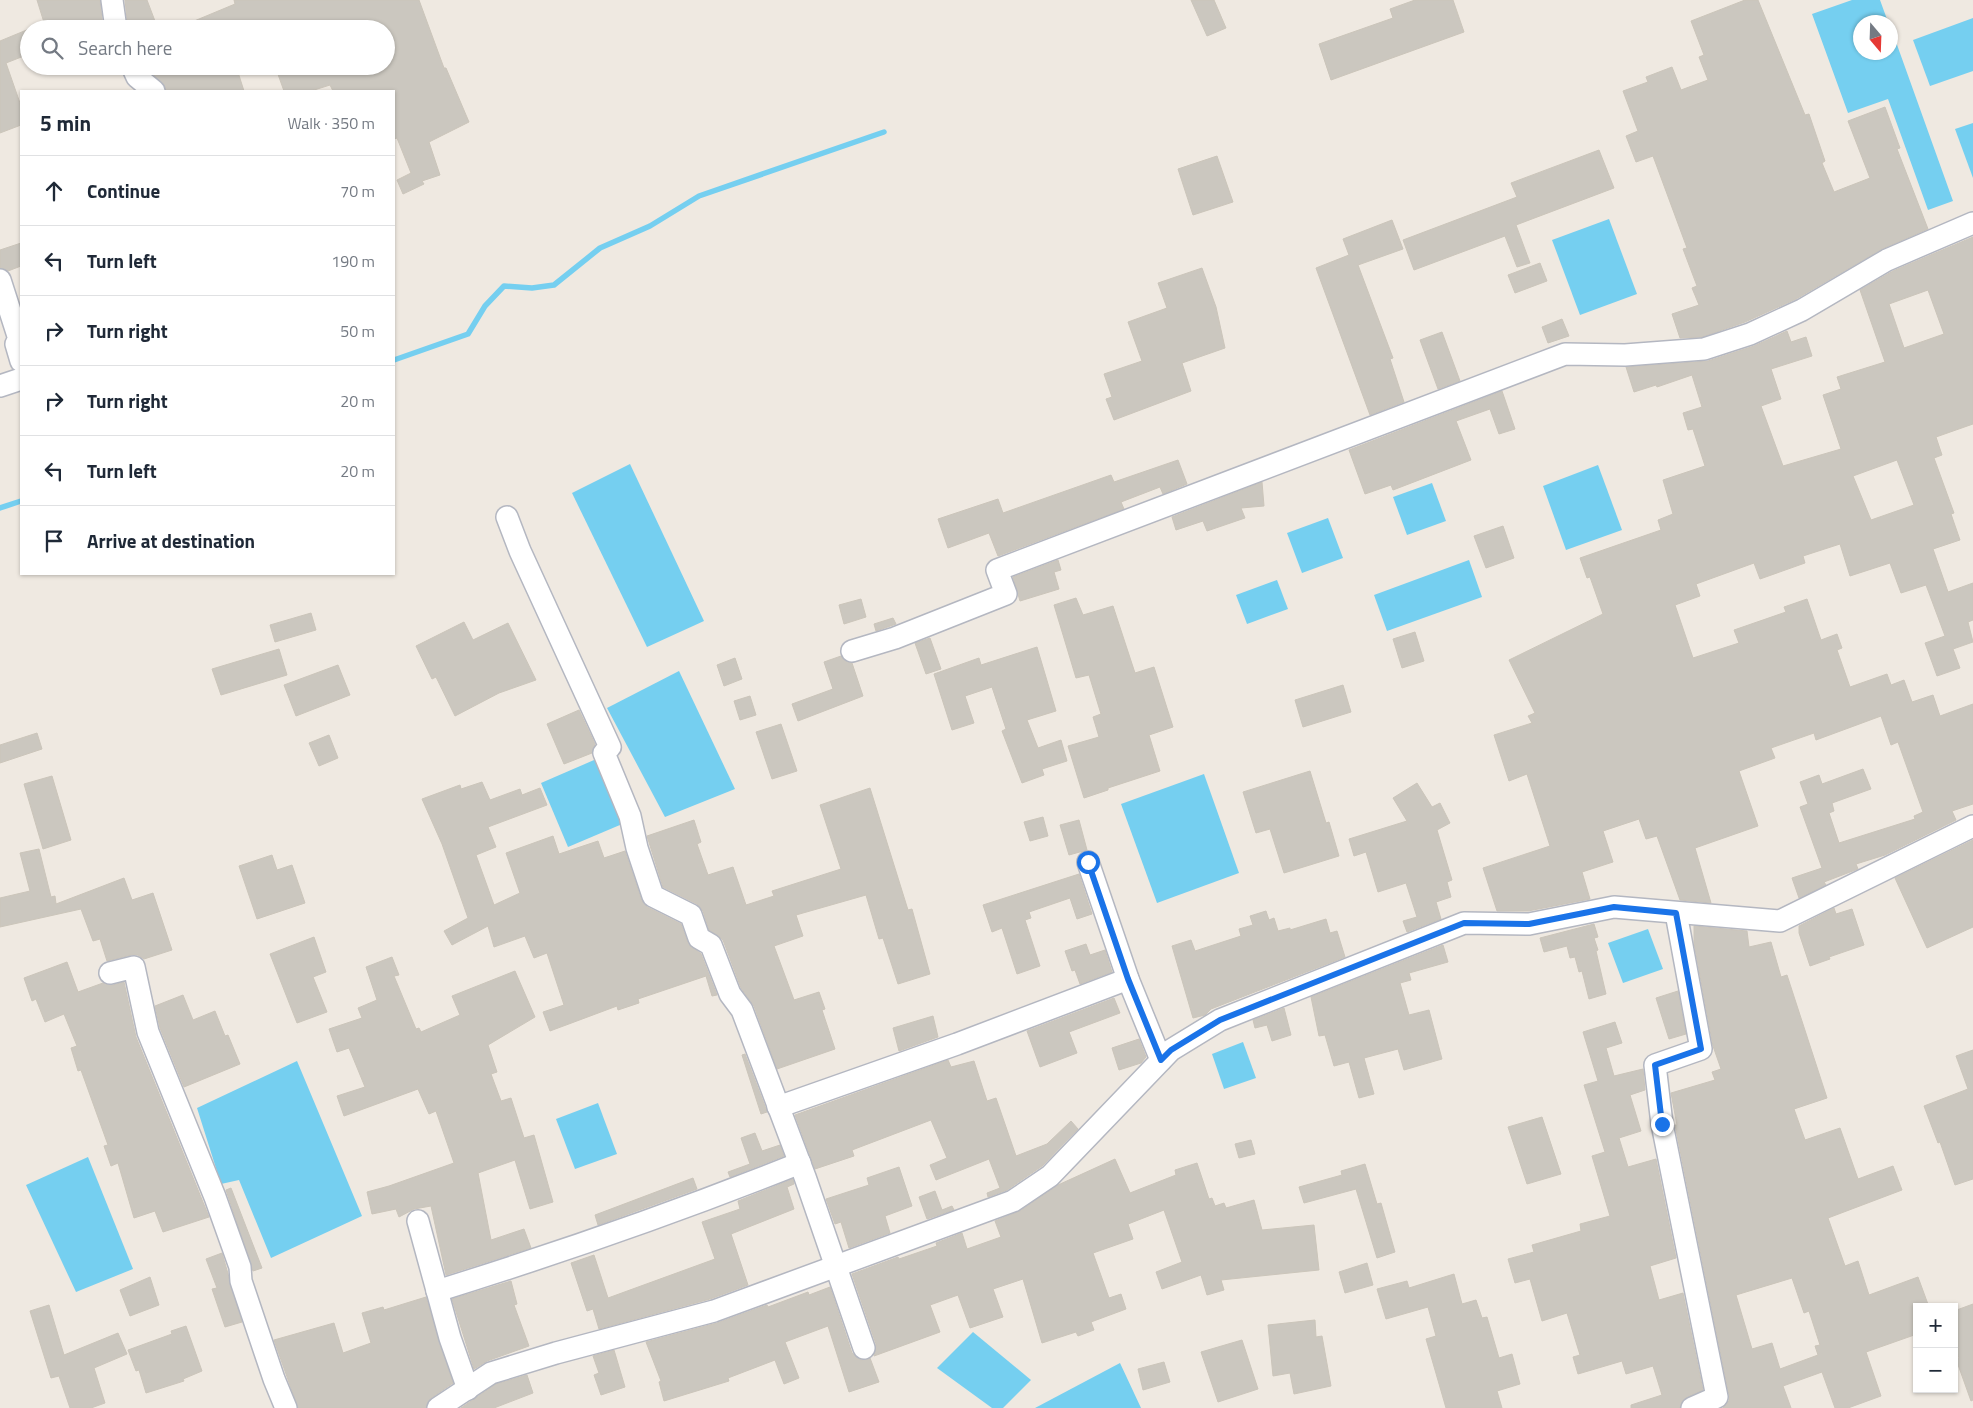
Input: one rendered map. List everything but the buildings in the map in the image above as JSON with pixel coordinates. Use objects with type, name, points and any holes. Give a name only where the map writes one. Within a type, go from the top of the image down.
[{"type":"street","points":[[112,0],[115,20]]},
{"type":"street","points":[[135,75],[153,90]]},
{"type":"street","points":[[852,651],[895,638],[1006,594],[997,570],[1565,354],[1625,355],[1704,349],[1750,334],[1802,310],[1887,260],[1973,223]]},
{"type":"street","points":[[0,280],[19,339],[16,344],[20,358]]},
{"type":"street","points":[[0,386],[20,379]]},
{"type":"street","points":[[508,517],[524,559],[610,747],[604,753],[630,816],[637,848],[653,896],[691,915],[699,938],[711,945],[730,994],[742,1010],[800,1164],[864,1348]]},
{"type":"street","points":[[438,1408],[491,1373],[556,1353],[714,1311],[1013,1201],[1050,1176],[1171,1050],[1220,1020],[1464,923],[1529,924],[1614,907],[1780,921],[1973,826]]},
{"type":"street","points":[[1088,862],[1128,979],[1161,1060]]},
{"type":"street","points":[[1676,913],[1701,1049],[1655,1065],[1662,1124],[1718,1403],[1692,1408]]},
{"type":"street","points":[[110,973],[134,967],[148,1032],[215,1197],[240,1267],[241,1280],[274,1379],[286,1408]]},
{"type":"street","points":[[778,1107],[939,1051],[1128,979]]},
{"type":"street","points":[[437,1291],[517,1266],[708,1199],[800,1164]]},
{"type":"street","points":[[418,1221],[450,1338],[468,1389]]},
{"type":"water","points":[[1852,0],[1880,0],[1885,15],[1853,15],[1853,60],[1898,60],[1898,48],[1953,201],[1928,210],[1888,99],[1848,113],[1812,14]]},
{"type":"water","points":[[1973,18],[1973,71],[1930,86],[1913,40]]},
{"type":"water","points":[[1973,123],[1973,178],[1955,129]]},
{"type":"water","points":[[1609,219],[1637,294],[1580,315],[1552,240]]},
{"type":"water","points":[[630,464],[704,621],[647,647],[572,493]]},
{"type":"water","points":[[1598,465],[1622,530],[1566,550],[1543,486]]},
{"type":"water","points":[[1432,483],[1446,521],[1407,535],[1393,497]]},
{"type":"water","points":[[1328,518],[1343,558],[1302,573],[1287,533]]},
{"type":"water","points":[[1469,560],[1482,597],[1387,631],[1374,595]]},
{"type":"water","points":[[1277,580],[1288,609],[1247,624],[1236,595]]},
{"type":"water","points":[[679,671],[735,789],[665,817],[607,708]]},
{"type":"water","points":[[601,757],[627,822],[568,847],[541,783]]},
{"type":"water","points":[[1204,774],[1239,873],[1157,903],[1121,804]]},
{"type":"water","points":[[1648,929],[1663,969],[1623,983],[1608,943]]},
{"type":"water","points":[[1243,1042],[1256,1078],[1224,1089],[1212,1054]]},
{"type":"water","points":[[297,1061],[362,1216],[271,1258],[239,1180],[221,1184],[197,1108]]},
{"type":"water","points":[[598,1103],[617,1154],[575,1169],[556,1119]]},
{"type":"water","points":[[88,1157],[133,1269],[76,1292],[26,1185]]},
{"type":"water","points":[[973,1332],[1031,1380],[1003,1408],[992,1408],[937,1368]]},
{"type":"water","points":[[1120,1363],[1141,1408],[1035,1408]]},
{"type":"waterway","points":[[395,360],[468,334],[485,306],[504,286],[532,288],[554,285],[600,248],[650,226],[699,196],[884,132]]},
{"type":"waterway","points":[[0,508],[20,501]]},
{"type":"route","points":[[1088,862],[1128,979],[1161,1060],[1171,1050],[1220,1020],[1464,923],[1529,924],[1614,907],[1676,913],[1701,1049],[1655,1065],[1662,1124]]}]
